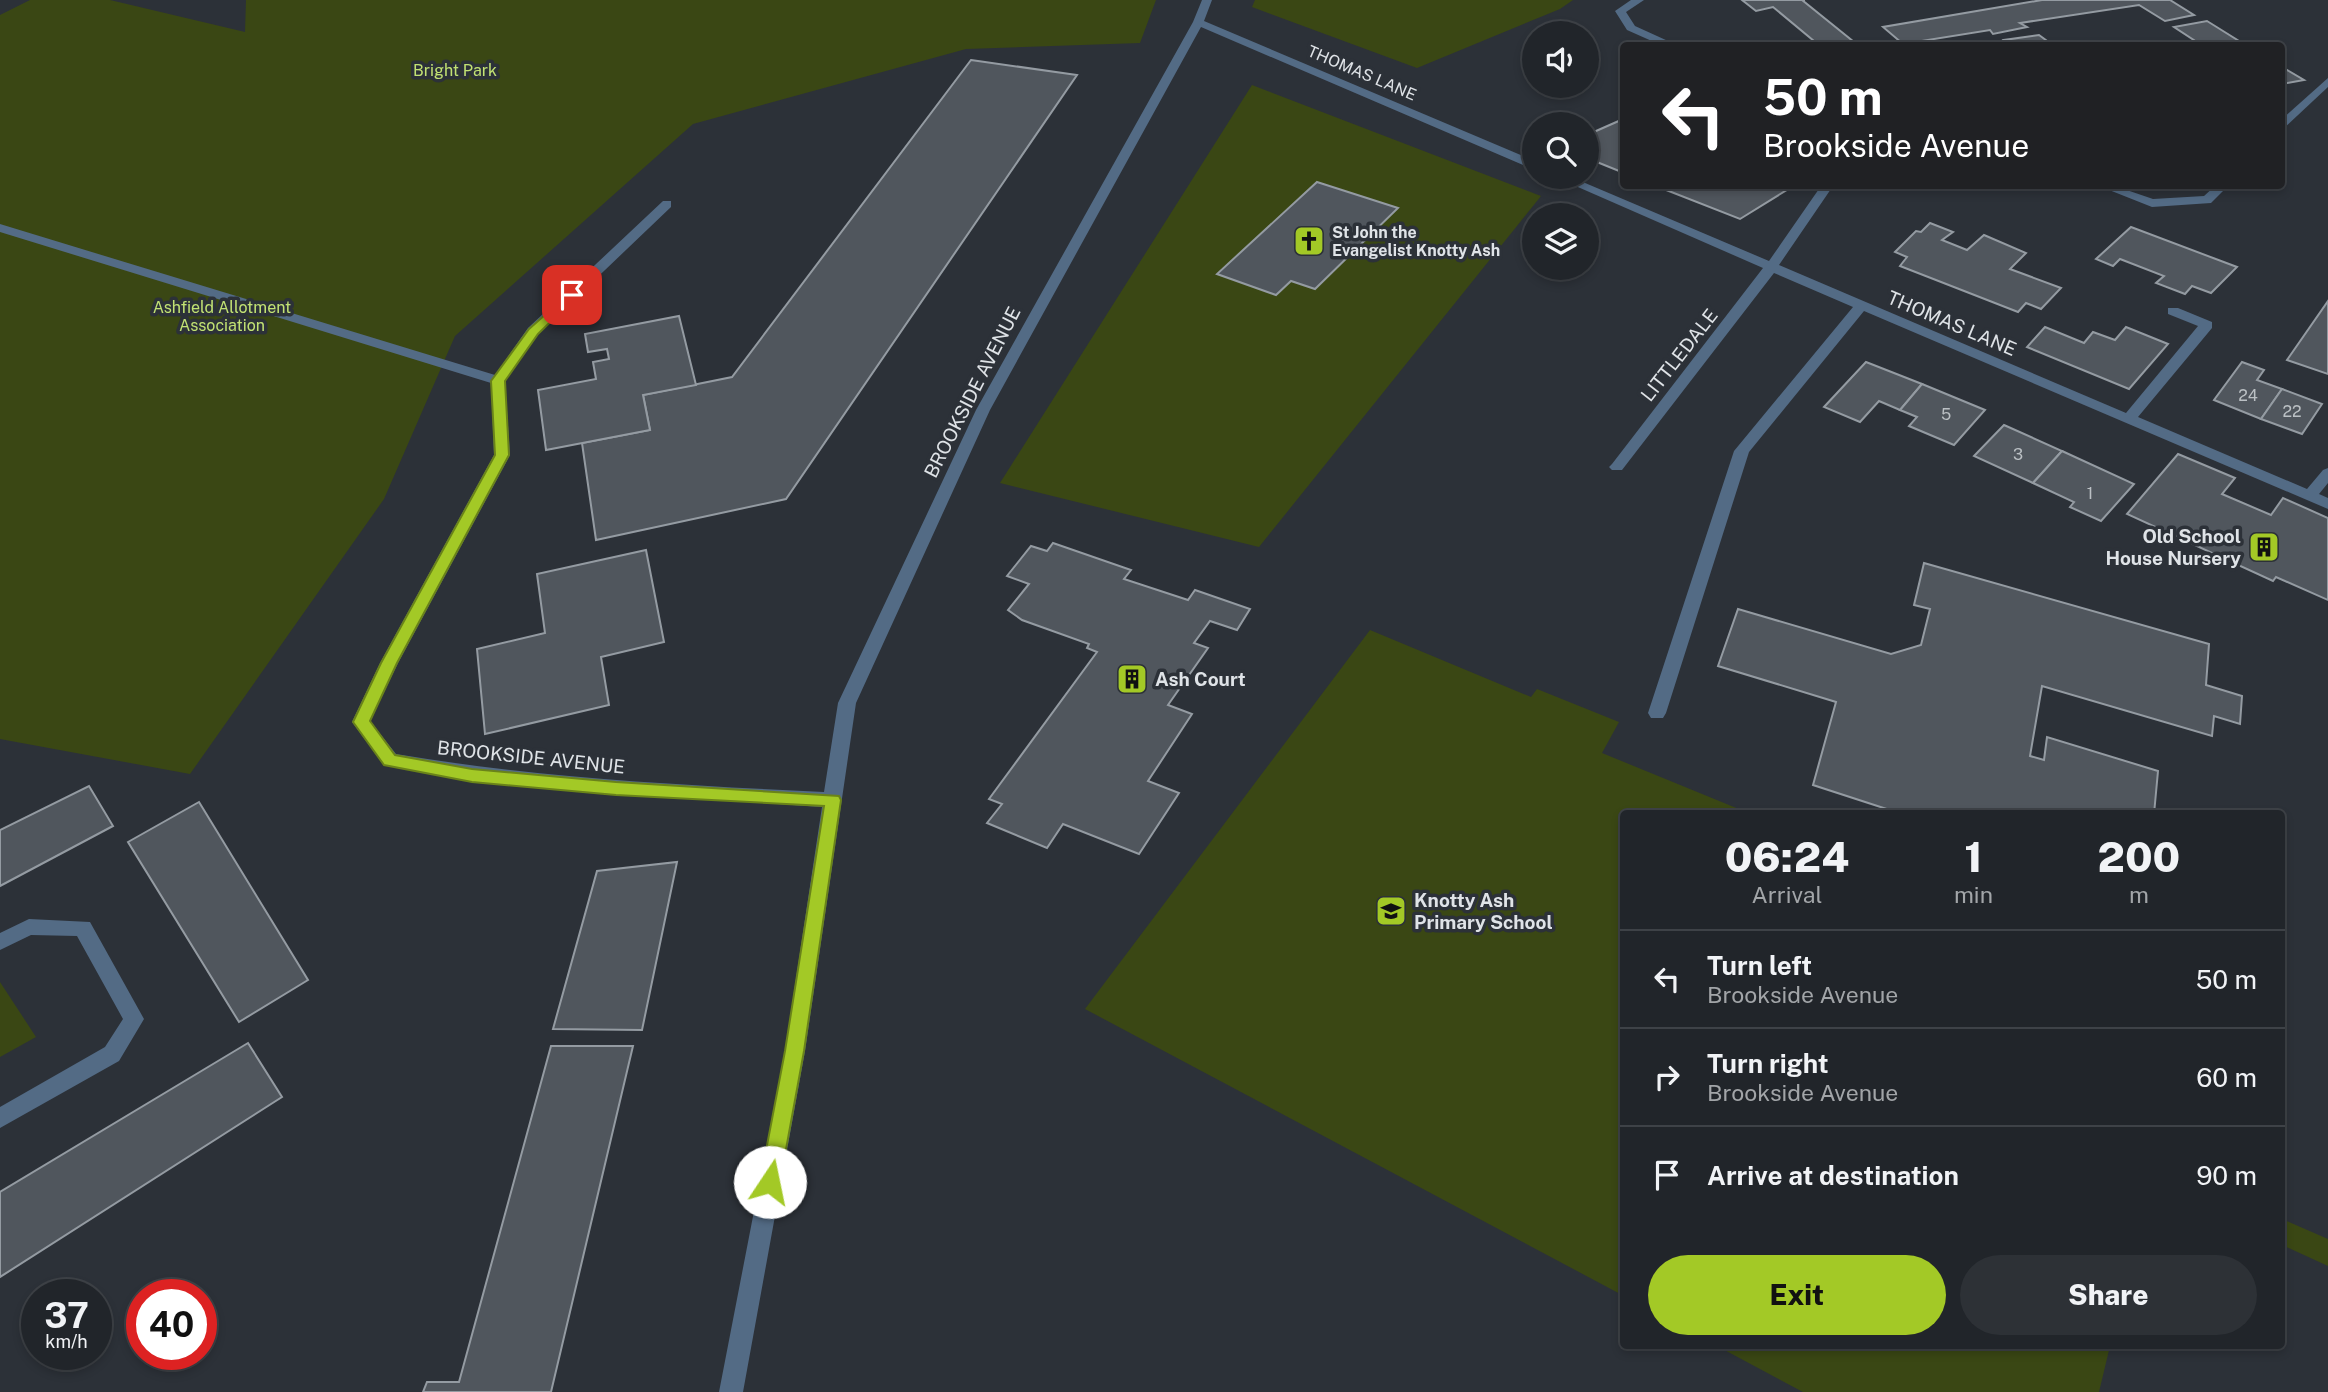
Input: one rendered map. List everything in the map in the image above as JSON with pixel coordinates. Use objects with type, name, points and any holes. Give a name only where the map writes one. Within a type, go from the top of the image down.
[{"type":"street","points":[[1198,22],[1207,0]]},
{"type":"street","points":[[1639,0],[1620,11],[1631,28],[1664,42]]},
{"type":"street","name":"THOMAS LANE","points":[[1198,22],[1522,160]]},
{"type":"street","name":"BROOKSIDE AVENUE","points":[[731,1392],[794,1051],[848,703],[983,410],[1198,22]]},
{"type":"street","points":[[2285,123],[2328,81]]},
{"type":"street","name":"THOMAS LANE","points":[[1588,189],[2328,504]]},
{"type":"street","name":"LITTLEDALE","points":[[1617,467],[1771,267],[1825,189]]},
{"type":"street","points":[[2113,189],[2152,203],[2207,200],[2219,189]]},
{"type":"street","points":[[0,228],[498,381],[533,331],[667,204]]},
{"type":"street","points":[[1657,713],[1742,451],[1863,306]]},
{"type":"street","points":[[2129,419],[2207,325],[2173,311]]},
{"type":"street","name":"BROOKSIDE AVENUE","points":[[498,381],[502,455],[395,650],[361,722],[390,760],[498,778],[616,788],[833,800]]},
{"type":"street","points":[[2310,496],[2328,473]]},
{"type":"street","points":[[0,942],[29,927],[83,928],[134,1019],[111,1054],[0,1118]]},
{"type":"green space","name":"Ashfield Allotment Association","points":[[30,0],[110,0],[245,32],[246,0],[1156,0],[1140,43],[966,49],[693,124],[455,336],[384,499],[190,774],[0,739],[0,15]]},
{"type":"green space","points":[[1255,0],[1573,0],[1560,9],[1531,21],[1522,21],[1522,25],[1417,68],[1252,7]]},
{"type":"green space","points":[[1252,85],[1541,196],[1535,203],[1522,203],[1522,220],[1259,547],[1000,483]]},
{"type":"green space","points":[[1370,630],[1531,697],[1537,689],[1619,722],[1602,753],[1741,810],[1620,810],[1620,1294],[1085,1009]]},
{"type":"green space","points":[[0,982],[36,1037],[0,1057]]},
{"type":"green space","points":[[2285,1220],[2328,1239],[2328,1266],[2285,1246]]},
{"type":"green space","points":[[1723,1349],[2109,1349],[2099,1392],[1803,1392]]},
{"type":"building","points":[[1742,0],[1802,0],[1854,42],[1815,42],[1773,7],[1756,11]]},
{"type":"building","points":[[2042,0],[2170,0],[2194,15],[2165,21],[2139,5],[2020,23],[2027,27],[1993,34],[1990,30],[1915,42],[1901,42],[1883,27]]},
{"type":"building","points":[[2207,21],[2241,42],[2197,42],[2174,27]]},
{"type":"building","points":[[2039,35],[2049,42],[2007,42],[2004,40]]},
{"type":"building","points":[[971,60],[1077,75],[786,499],[596,540],[582,443],[650,430],[643,395],[732,377]]},
{"type":"building","points":[[2285,69],[2304,80],[2285,83]]},
{"type":"building","points":[[1620,120],[1620,171],[1599,163],[1599,130]]},
{"type":"building","name":"St John the Evangelist Knotty Ash","points":[[1317,182],[1398,208],[1315,289],[1291,281],[1276,295],[1217,274]]},
{"type":"building","points":[[1664,189],[1788,189],[1740,219]]},
{"type":"building","points":[[1930,223],[1953,232],[1942,240],[1967,250],[1984,235],[2026,253],[2010,269],[2061,288],[2041,309],[2026,303],[2018,312],[1900,266],[1907,257],[1895,252],[1916,231],[1921,232]]},
{"type":"building","points":[[2131,227],[2237,267],[2211,293],[2192,286],[2185,294],[2156,283],[2164,276],[2120,259],[2113,266],[2096,259]]},
{"type":"building","points":[[2328,301],[2328,374],[2287,360]]},
{"type":"building","points":[[679,316],[696,385],[643,395],[650,430],[546,450],[538,390],[596,379],[593,362],[609,359],[607,349],[588,352],[585,334]]},
{"type":"building","points":[[2045,327],[2084,343],[2093,332],[2115,340],[2126,327],[2168,344],[2129,389],[2027,347]]},
{"type":"building","points":[[1866,362],[1922,384],[1900,410],[1879,401],[1860,422],[1824,407]]},
{"type":"building","points":[[2242,362],[2264,370],[2257,380],[2282,389],[2261,419],[2214,400]]},
{"type":"building","points":[[1922,384],[1985,410],[1954,445],[1909,426],[1917,417],[1900,410]]},
{"type":"building","points":[[2282,389],[2322,404],[2302,434],[2261,419]]},
{"type":"building","points":[[2004,425],[2062,451],[2033,483],[1974,456]]},
{"type":"building","points":[[2062,451],[2134,484],[2101,521],[2070,507],[2074,502],[2033,483]]},
{"type":"building","name":"Old School House Nursery","points":[[2178,454],[2235,478],[2222,494],[2271,515],[2283,498],[2328,518],[2328,600],[2276,577],[2273,581],[2127,514]]},
{"type":"building","name":"Ash Court","points":[[1053,543],[1131,570],[1124,579],[1188,600],[1195,590],[1250,609],[1237,630],[1210,621],[1194,643],[1208,648],[1168,705],[1192,714],[1148,781],[1179,793],[1139,854],[1063,824],[1047,848],[987,823],[1002,804],[989,799],[1097,652],[1087,648],[1089,644],[1022,620],[1008,610],[1029,584],[1007,576],[1031,546],[1047,551]]},
{"type":"building","points":[[646,550],[664,642],[601,657],[609,705],[485,734],[477,649],[545,633],[537,574]]},
{"type":"building","points":[[1924,563],[2209,644],[2206,685],[2242,696],[2240,724],[2214,716],[2212,736],[2042,686],[2030,756],[2044,760],[2047,737],[2158,771],[2154,810],[1890,810],[1813,785],[1836,702],[1718,666],[1738,609],[1891,654],[1921,645],[1930,609],[1914,605]]},
{"type":"building","points":[[89,786],[113,826],[0,886],[0,830]]},
{"type":"building","points":[[199,802],[308,980],[239,1022],[128,842]]},
{"type":"building","points":[[677,862],[642,1030],[553,1029],[597,871]]},
{"type":"building","points":[[248,1043],[282,1097],[0,1277],[0,1192]]},
{"type":"building","points":[[551,1046],[633,1046],[551,1392],[423,1392],[427,1382],[459,1382]]},
{"type":"place","name":"St John the Evangelist Knotty Ash","points":[[1309,241]]},
{"type":"place","name":"Old School House Nursery","points":[[2264,547]]},
{"type":"place","name":"Ash Court","points":[[1132,679]]},
{"type":"place","name":"Knotty Ash Primary School","points":[[1391,911]]},
{"type":"route","points":[[572,295],[533,331],[498,381],[502,455],[389,663],[361,722],[390,760],[472,775],[616,788],[833,800],[794,1051],[770,1182]]},
{"type":"park label","name":"Bright Park","points":[[455,70]]}]
